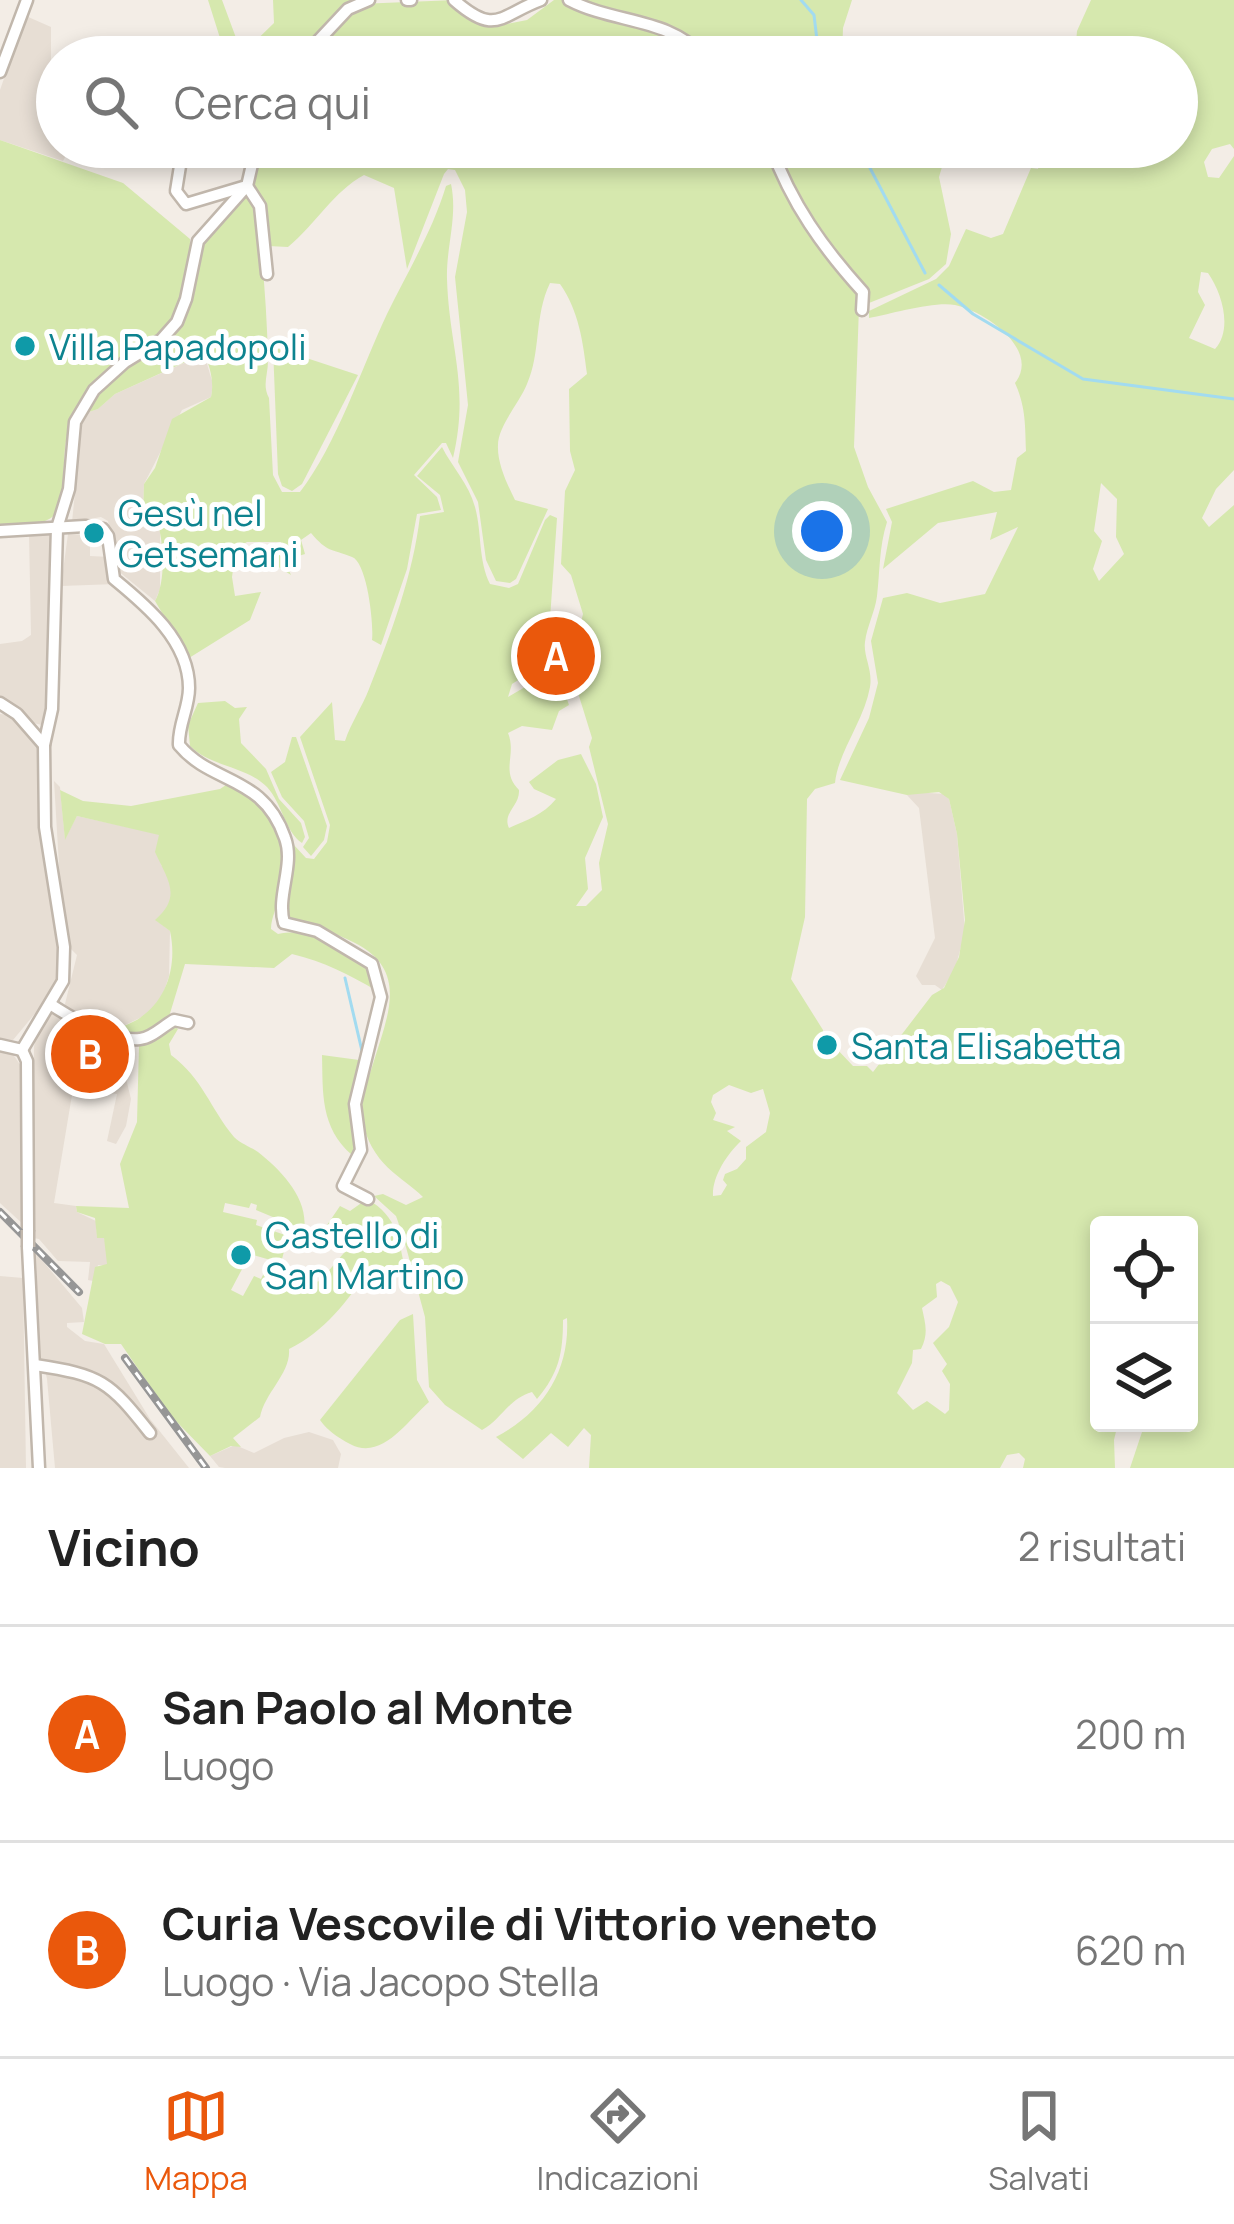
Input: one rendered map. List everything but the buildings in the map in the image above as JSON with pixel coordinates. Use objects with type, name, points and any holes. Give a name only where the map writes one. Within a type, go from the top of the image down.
[{"type":"street","points":[[0,72],[27,0]]},
{"type":"street","points":[[323,36],[348,9],[369,0]]},
{"type":"street","points":[[454,0],[471,15],[489,22],[501,21],[541,0]]},
{"type":"street","points":[[569,0],[600,15],[681,36]]},
{"type":"street","points":[[180,168],[176,191],[186,204],[247,186]]},
{"type":"street","points":[[38,1468],[30,1335],[27,1061],[22,1050],[63,981],[64,947],[45,827],[44,745],[52,709],[58,528],[69,489],[75,422],[106,378],[161,340],[177,322],[198,241],[247,186],[251,168]]},
{"type":"street","points":[[779,168],[808,224],[862,292],[862,310]]},
{"type":"street","points":[[247,186],[260,206],[267,274]]},
{"type":"street","points":[[0,531],[103,529],[114,579],[149,606],[176,644],[190,692],[179,745],[194,761],[253,791],[286,840],[284,923],[328,936],[372,964],[381,997],[355,1104],[361,1150],[343,1186],[368,1199]]},
{"type":"street","points":[[0,703],[44,745]]},
{"type":"street","points":[[50,1004],[96,1028],[137,1040],[174,1020],[188,1023]]},
{"type":"street","points":[[0,1045],[22,1050]]},
{"type":"street","points":[[35,1365],[101,1380],[116,1390],[150,1433]]},
{"type":"shaded area","points":[[26,16],[51,27],[51,36],[36,36],[36,152],[0,140],[0,90]]},
{"type":"shaded area","points":[[204,354],[213,384],[211,397],[182,410],[144,484],[143,512],[157,521],[160,532],[160,589],[155,601],[117,570],[108,521],[101,517],[72,522],[83,414],[98,409],[115,394]]},
{"type":"shaded area","points":[[51,532],[46,726],[29,722],[0,701],[0,644],[31,635],[29,533]]},
{"type":"shaded area","points":[[68,534],[90,535],[90,556],[110,557],[116,584],[61,586]]},
{"type":"shaded area","points":[[0,714],[17,716],[39,742],[41,841],[58,952],[52,993],[13,1040],[0,1039]]},
{"type":"shaded area","points":[[54,781],[60,787],[65,839],[77,816],[159,834],[161,865],[169,874],[173,892],[167,910],[156,920],[170,931],[169,976],[161,1000],[146,1015],[121,1027],[126,1033],[64,1008],[77,955],[71,949],[60,882]]},
{"type":"shaded area","points":[[944,794],[957,834],[965,932],[955,969],[942,990],[922,985],[916,976],[935,938],[919,808],[907,795]]},
{"type":"shaded area","points":[[50,1010],[81,1029],[121,1040],[119,1050],[131,1099],[126,1126],[116,1144],[107,1141],[117,1094],[73,1089],[54,1203],[76,1206],[77,1212],[96,1221],[97,1238],[104,1238],[107,1247],[107,1265],[98,1265],[93,1281],[88,1280],[90,1262],[58,1261],[33,1238],[34,1047],[37,1028]]},
{"type":"shaded area","points":[[0,1048],[10,1050],[21,1066],[24,1225],[0,1203]]},
{"type":"shaded area","points":[[36,1253],[82,1308],[84,1322],[67,1323],[67,1327],[85,1341],[104,1344],[150,1419],[189,1468],[55,1468],[47,1379],[43,1361],[39,1361]]},
{"type":"shaded area","points":[[0,1276],[23,1278],[26,1468],[0,1468]]},
{"type":"shaded area","points":[[309,1432],[333,1440],[341,1454],[338,1468],[225,1468],[210,1456],[235,1445],[254,1453]]},
{"type":"green space","points":[[208,0],[222,0],[235,36],[219,36]]},
{"type":"green space","points":[[273,0],[361,0],[323,36],[261,36],[274,23]]},
{"type":"green space","points":[[455,0],[496,26],[527,20],[554,0],[852,0],[843,36],[327,36],[359,4]]},
{"type":"green space","points":[[1091,0],[1234,0],[1234,149],[1230,144],[1212,149],[1204,162],[1208,177],[1219,178],[1234,156],[1234,470],[1216,489],[1202,518],[1209,527],[1234,505],[1234,1468],[1130,1468],[1142,1432],[1198,1432],[1198,1216],[1090,1216],[1090,1432],[1116,1432],[1115,1468],[1023,1468],[1025,1459],[1019,1453],[1007,1455],[1000,1468],[589,1468],[591,1435],[584,1428],[568,1447],[551,1433],[523,1459],[496,1437],[527,1415],[550,1388],[564,1355],[567,1318],[558,1362],[537,1399],[532,1392],[517,1399],[482,1430],[445,1405],[429,1387],[425,1317],[403,1236],[396,1216],[374,1196],[383,1194],[406,1205],[423,1197],[380,1158],[362,1118],[388,1012],[389,981],[372,954],[355,943],[285,918],[293,844],[306,858],[314,859],[327,842],[330,825],[300,737],[332,702],[335,740],[345,741],[393,626],[420,516],[444,512],[440,495],[417,476],[442,447],[472,499],[490,584],[509,588],[518,584],[545,520],[550,515],[557,518],[550,619],[540,666],[512,684],[508,697],[549,673],[562,685],[569,705],[559,711],[552,730],[522,726],[508,733],[511,776],[519,790],[507,823],[509,828],[551,805],[556,799],[529,782],[558,760],[581,754],[596,784],[603,817],[585,858],[588,889],[576,906],[586,906],[602,890],[599,863],[608,824],[589,747],[592,738],[570,667],[583,614],[571,575],[561,564],[565,491],[575,470],[569,389],[587,374],[582,339],[566,294],[560,284],[550,283],[531,372],[498,445],[515,500],[548,509],[516,579],[496,581],[486,560],[478,502],[458,462],[468,405],[455,277],[467,212],[465,190],[455,170],[444,174],[407,269],[394,188],[364,175],[288,247],[268,246],[263,200],[254,185],[258,168],[942,168],[939,177],[951,234],[946,264],[929,279],[859,307],[854,447],[887,522],[876,602],[865,642],[871,681],[835,783],[815,789],[807,799],[805,917],[791,979],[823,1030],[825,1048],[835,1047],[853,1066],[867,1066],[873,1072],[932,995],[944,988],[959,957],[965,920],[949,799],[939,792],[907,795],[840,780],[869,718],[878,683],[871,641],[883,598],[907,593],[940,603],[985,594],[1018,527],[990,540],[997,512],[938,523],[883,569],[892,522],[886,509],[973,481],[994,492],[1011,490],[1017,458],[1026,451],[1023,409],[1015,383],[1021,358],[1006,334],[981,315],[955,305],[924,306],[869,318],[869,311],[936,279],[949,266],[966,229],[991,238],[1003,234],[1031,168],[1198,168],[1198,36],[1077,36]],"holes":[[[1201,272],[1208,273],[1224,311],[1223,332],[1215,349],[1189,338],[1205,305],[1198,292]],[[1101,483],[1117,499],[1116,537],[1124,554],[1099,581],[1093,569],[1102,541],[1094,531]],[[729,1085],[751,1093],[763,1089],[770,1113],[766,1132],[746,1147],[746,1159],[725,1174],[727,1185],[721,1195],[713,1196],[721,1166],[741,1141],[727,1131],[735,1127],[713,1120],[713,1095]],[[941,1281],[950,1286],[958,1302],[949,1327],[933,1343],[947,1364],[942,1371],[950,1384],[949,1410],[945,1414],[927,1401],[913,1410],[897,1393],[913,1350],[921,1349],[923,1343],[922,1308],[937,1297],[936,1284]]]},
{"type":"green space","points":[[0,140],[36,153],[36,168],[80,168],[123,183],[190,239],[185,286],[170,320],[146,348],[84,401],[71,421],[59,511],[39,523],[0,528]]},
{"type":"green space","points":[[451,184],[447,279],[459,388],[458,432],[453,458],[442,443],[414,475],[437,497],[441,510],[417,514],[407,569],[381,645],[372,640],[368,594],[357,561],[326,547],[311,533],[301,540],[305,554],[295,557],[290,549],[283,557],[291,575],[274,564],[281,542],[247,542],[236,548],[235,596],[261,592],[250,620],[189,658],[155,601],[162,551],[157,521],[143,513],[144,484],[155,468],[172,419],[211,397],[208,364],[203,354],[83,414],[98,388],[178,325],[201,238],[244,193],[255,197],[260,238],[273,475],[282,492],[300,492],[337,429],[446,186]]},
{"type":"green space","points":[[273,347],[358,375],[302,484],[292,491],[282,486],[278,474]]},
{"type":"green space","points":[[225,701],[235,708],[247,707],[239,719],[241,743],[266,769],[279,799],[301,823],[302,843],[259,780],[190,746],[188,725],[198,703]]},
{"type":"green space","points":[[292,737],[296,737],[327,826],[324,840],[311,856],[303,847],[309,838],[304,821],[282,797],[271,772],[285,762]]},
{"type":"green space","points":[[232,781],[267,817],[279,842],[282,873],[271,929],[278,934],[316,936],[339,946],[372,968],[377,991],[336,969],[292,954],[274,968],[185,964],[168,1020],[132,1034],[120,1027],[157,1002],[172,962],[170,931],[155,920],[170,895],[155,852],[159,835],[77,816],[65,840],[60,790],[83,801],[131,806],[220,789]]},
{"type":"green space","points":[[172,1025],[178,1029],[169,1044],[171,1055],[199,1084],[234,1137],[284,1176],[302,1207],[304,1230],[256,1210],[257,1205],[225,1203],[223,1212],[257,1220],[256,1225],[288,1236],[281,1263],[250,1254],[231,1290],[243,1296],[254,1276],[261,1279],[264,1273],[320,1281],[349,1247],[323,1231],[340,1206],[350,1211],[367,1199],[393,1224],[408,1281],[371,1267],[325,1324],[289,1349],[286,1366],[260,1417],[233,1438],[241,1447],[231,1446],[210,1456],[170,1415],[121,1344],[105,1344],[82,1334],[95,1267],[107,1264],[104,1238],[97,1238],[95,1218],[77,1212],[76,1206],[129,1208],[120,1164],[137,1122],[139,1045]]},
{"type":"green space","points":[[322,1055],[359,1060],[354,1109],[358,1146],[352,1155],[329,1121]]},
{"type":"green space","points":[[413,1314],[417,1380],[429,1402],[383,1443],[362,1448],[350,1444],[320,1420],[400,1320]]},
{"type":"waterway","points":[[801,0],[814,15],[816,36]]},
{"type":"waterway","points":[[870,168],[925,273]]},
{"type":"waterway","points":[[939,285],[973,314],[1083,379],[1234,399]]},
{"type":"waterway","points":[[345,978],[362,1051]]},
{"type":"railway","points":[[0,1212],[79,1292]]},
{"type":"railway","points":[[125,1358],[206,1468]]},
{"type":"place","name":"Villa Papadopoli","points":[[25,346]]},
{"type":"place","name":"Gesù nel Getsemani","points":[[94,533]]},
{"type":"place","name":"San Paolo al Monte","points":[[556,656]]},
{"type":"place","name":"Santa Elisabetta","points":[[827,1045]]},
{"type":"place","name":"Curia Vescovile di Vittorio veneto","points":[[90,1054]]},
{"type":"place","name":"Castello di San Martino","points":[[241,1255]]}]
